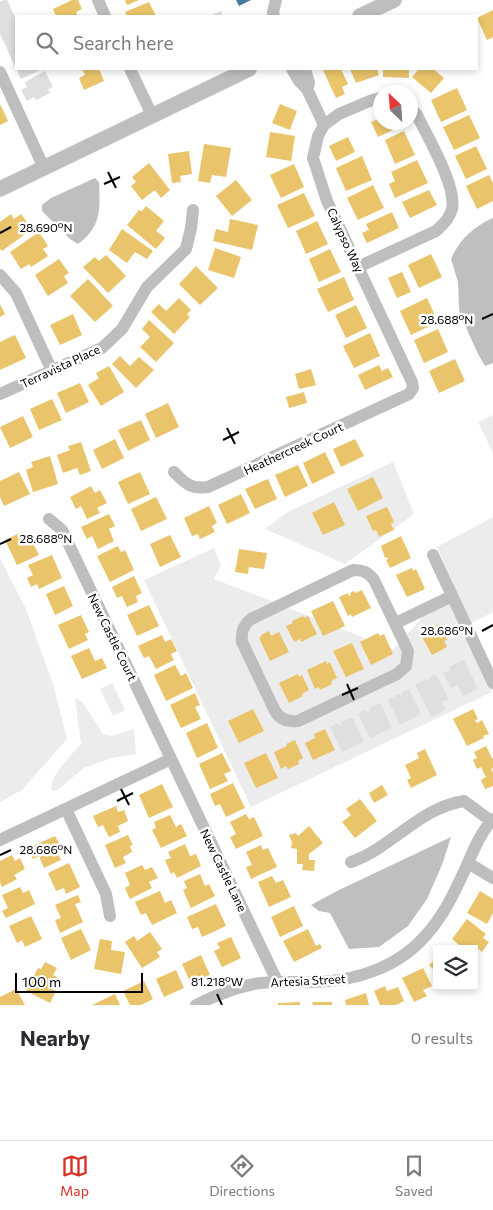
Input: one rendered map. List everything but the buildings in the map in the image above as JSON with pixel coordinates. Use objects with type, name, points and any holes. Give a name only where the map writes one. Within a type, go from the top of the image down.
[{"type":"main road","points":[[362,15],[394,0]]},
{"type":"main road","points":[[0,189],[247,70]]},
{"type":"street","points":[[98,0],[105,15]]},
{"type":"street","points":[[274,15],[276,0]]},
{"type":"street","points":[[130,70],[152,115]]},
{"type":"street","points":[[292,70],[298,81],[307,89],[324,125],[339,114],[373,100]]},
{"type":"street","points":[[305,70],[309,83],[307,89]]},
{"type":"street","points":[[0,72],[44,168]]},
{"type":"street","points":[[358,266],[436,231],[447,219],[452,208],[452,197],[447,180],[418,117]]},
{"type":"street","name":"Calypso Way","points":[[324,125],[318,136],[313,158],[327,201],[412,382],[413,388]]},
{"type":"street","name":"Terravista Place","points":[[0,394],[102,348],[122,329],[147,287],[186,249],[193,210]]},
{"type":"street","points":[[0,275],[16,294],[52,371]]},
{"type":"street","name":"Heathercreek Court","points":[[174,472],[186,484],[196,488],[208,487],[409,394],[413,388]]},
{"type":"street","name":"New Castle Court","points":[[49,518],[62,530],[171,759]]},
{"type":"street","points":[[432,555],[493,683]]},
{"type":"street","points":[[353,570],[364,571],[374,580],[396,623],[408,652],[406,666],[397,674],[298,722],[285,720],[278,716],[242,642],[241,634],[245,624],[251,619],[353,570]]},
{"type":"street","points":[[396,623],[452,596]]},
{"type":"street","points":[[0,840],[171,759]]},
{"type":"street","name":"New Castle Lane","points":[[171,759],[277,981]]},
{"type":"street","points":[[351,862],[380,848],[427,813],[455,802],[464,801],[492,820]]},
{"type":"street","points":[[66,809],[106,894],[110,916]]},
{"type":"street","name":"Artesia Street","points":[[196,1005],[228,991],[254,984],[277,981],[316,982],[352,978],[380,969],[402,957],[427,935],[445,910],[472,853],[492,820]]},
{"type":"street","points":[[468,863],[493,878]]},
{"type":"shaded area","points":[[95,178],[99,182],[100,200],[98,216],[92,231],[78,244],[70,239],[42,211],[42,205],[51,198]]},
{"type":"shaded area","points":[[493,218],[493,363],[485,366],[460,314],[458,282],[451,259],[458,246],[468,234]]},
{"type":"shaded area","points":[[493,415],[493,453],[478,422]]},
{"type":"shaded area","points":[[393,462],[414,514],[345,564],[265,529],[288,512]]},
{"type":"shaded area","points":[[493,517],[493,612],[470,624],[437,547]]},
{"type":"shaded area","points":[[214,548],[221,565],[214,579],[274,602],[237,632],[285,725],[400,678],[406,636],[424,615],[450,603],[492,692],[251,807],[144,580]]},
{"type":"shaded area","points":[[0,558],[26,609],[53,684],[67,739],[22,790],[0,802]]},
{"type":"shaded area","points":[[286,607],[393,649],[400,643],[403,652],[399,666],[297,717],[281,713],[247,641],[248,627]]},
{"type":"shaded area","points":[[112,683],[125,710],[113,716],[100,689]]},
{"type":"shaded area","points":[[75,698],[82,701],[103,734],[112,736],[134,729],[136,754],[111,758],[84,768],[56,791],[51,790],[58,771],[81,744]]},
{"type":"shaded area","points":[[451,837],[442,865],[427,899],[408,926],[379,947],[349,949],[330,913],[319,911],[311,905],[339,890]]}]
